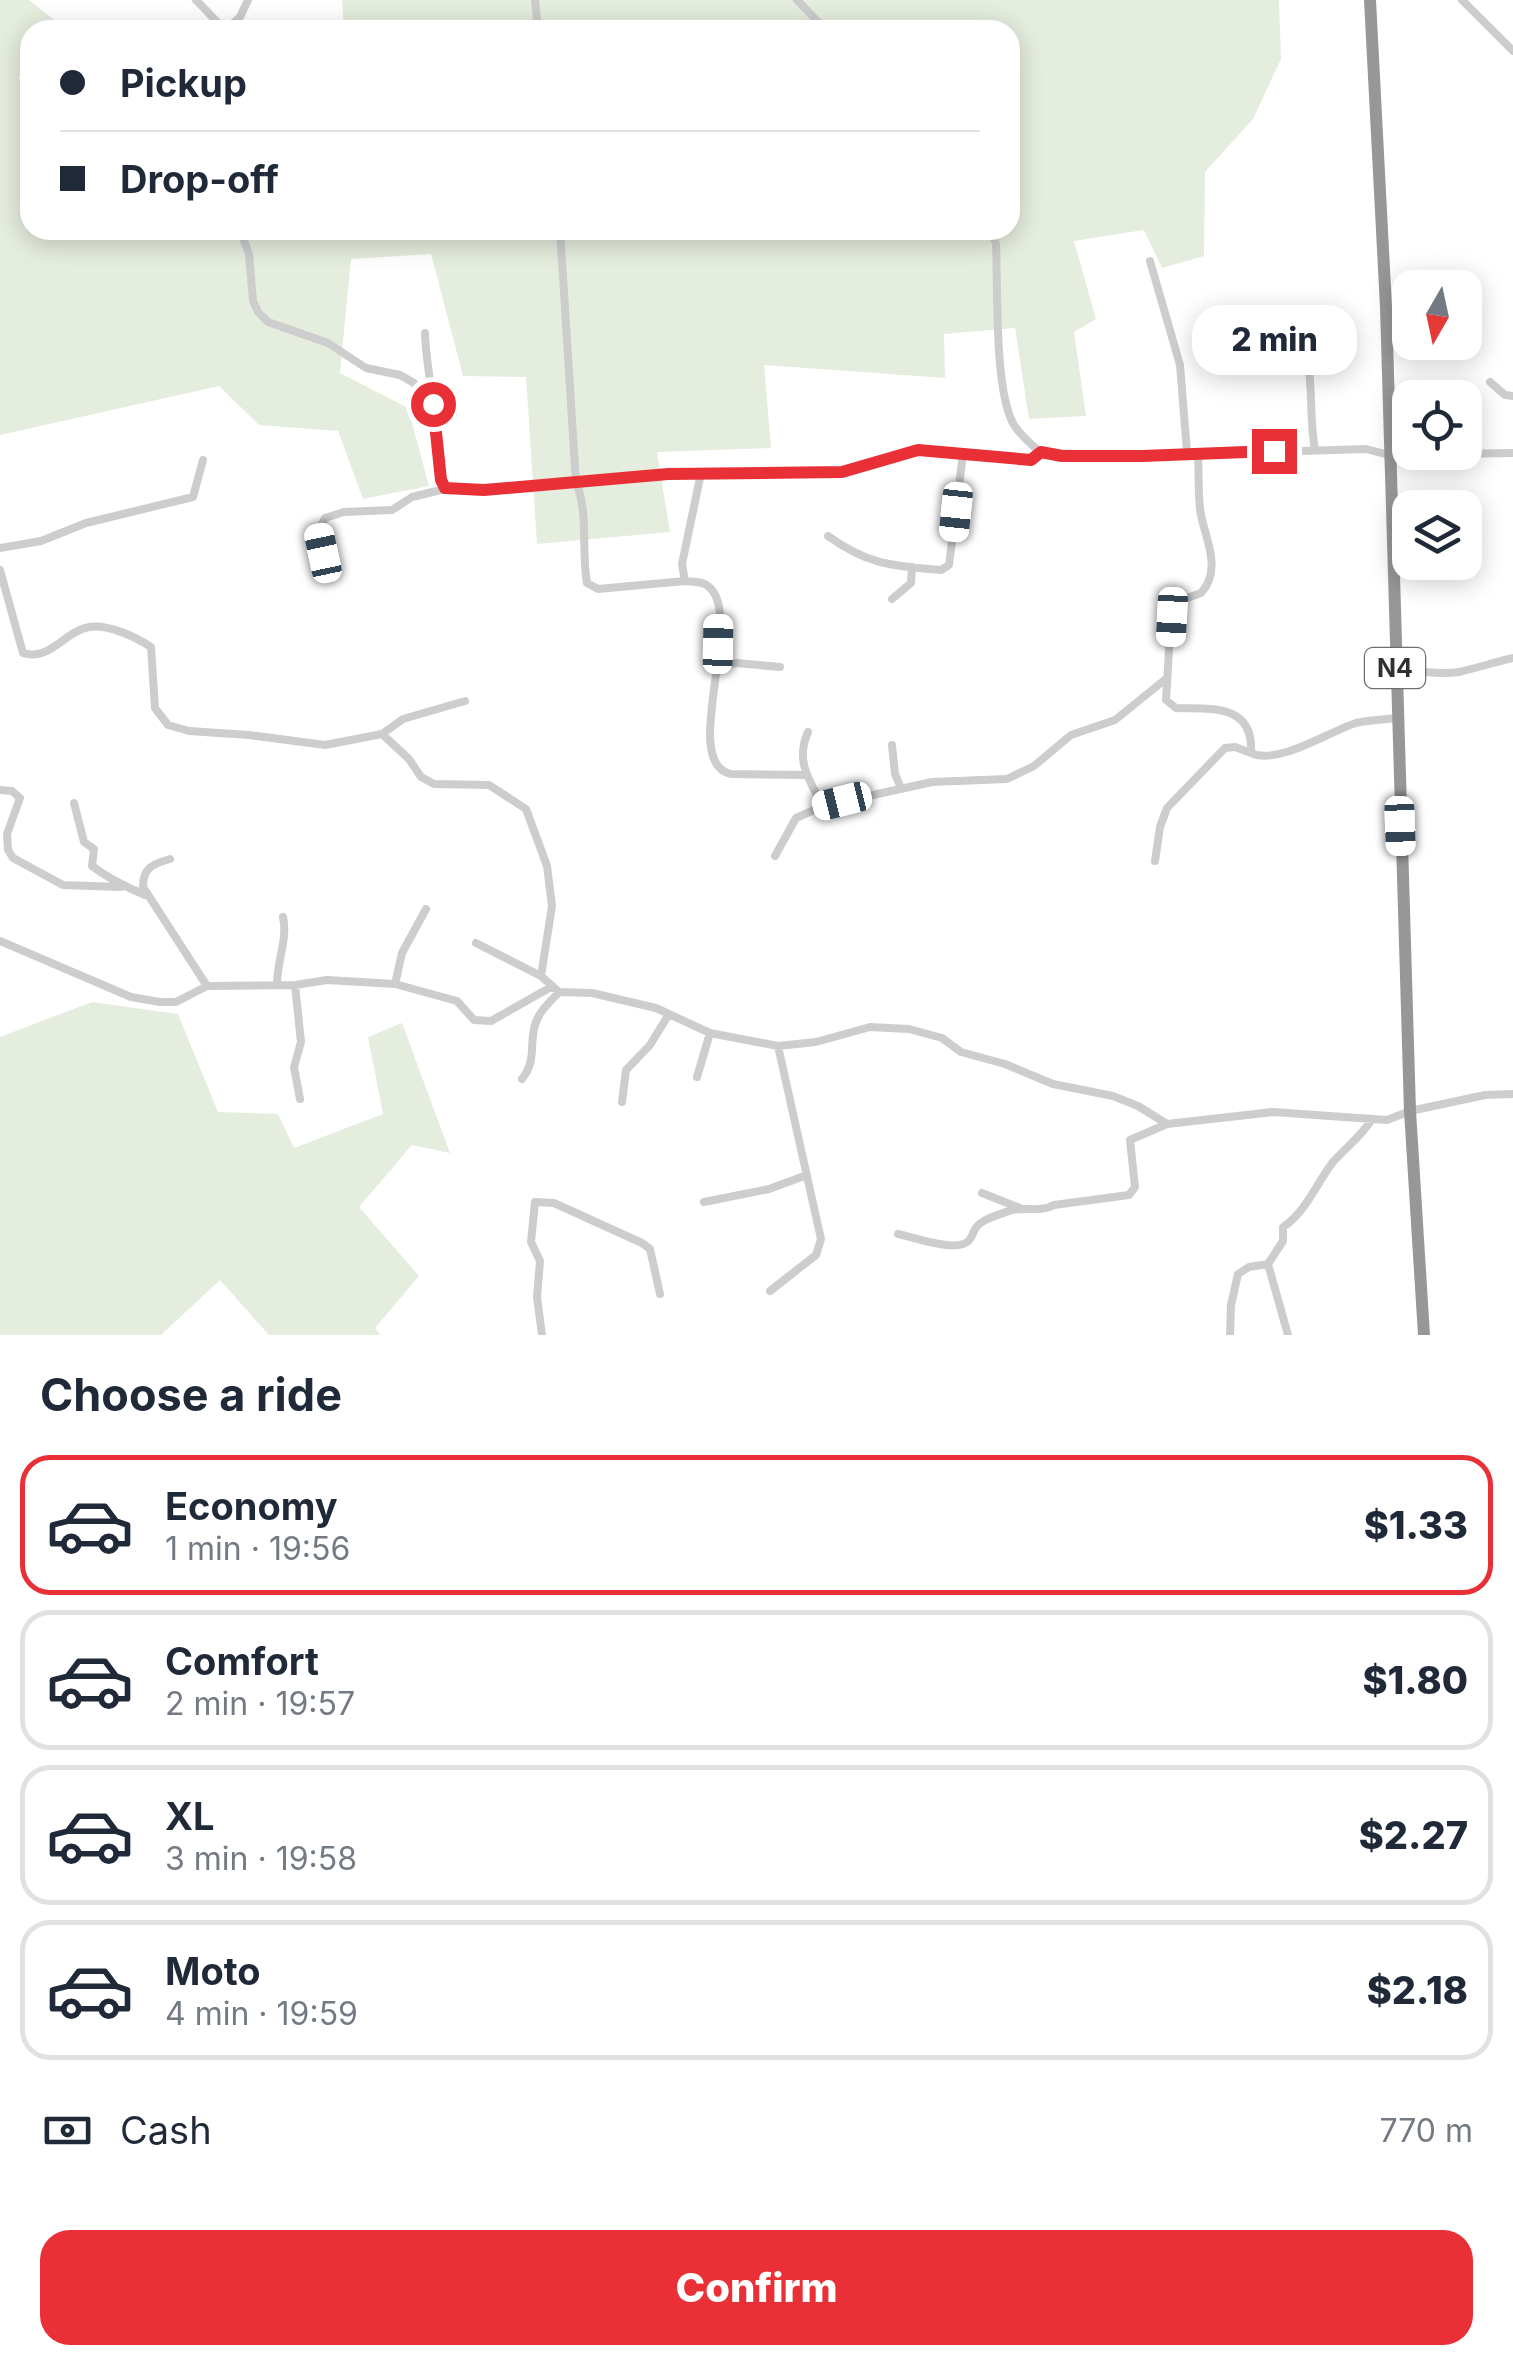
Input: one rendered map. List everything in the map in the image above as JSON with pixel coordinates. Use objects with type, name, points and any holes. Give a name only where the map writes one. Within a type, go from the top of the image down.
[{"type":"highway","name":"N4","points":[[1370,0],[1380,157],[1410,1111],[1424,1335]]},
{"type":"street","points":[[196,0],[215,20]]},
{"type":"street","points":[[797,0],[816,20]]},
{"type":"street","points":[[1462,0],[1513,51]]},
{"type":"street","points":[[244,240],[249,254],[253,301],[268,322],[328,343],[366,368],[400,376],[414,383],[433,404]]},
{"type":"street","points":[[561,240],[576,482],[584,502],[584,564],[588,584],[598,590],[685,581],[704,583],[711,588],[719,610],[711,752],[714,765],[720,772],[731,774],[808,776]]},
{"type":"street","points":[[995,240],[1008,411],[1026,440],[1041,452],[1062,456],[1366,449],[1389,455],[1513,453]]},
{"type":"street","points":[[1150,261],[1180,365],[1186,452]]},
{"type":"street","points":[[1288,317],[1308,351],[1309,410],[1315,450]]},
{"type":"street","points":[[425,332],[445,488]]},
{"type":"street","points":[[1490,382],[1505,396],[1513,396]]},
{"type":"street","points":[[323,553],[318,532],[325,518],[344,512],[392,510],[412,497],[445,488],[484,490],[701,473],[842,472],[918,450],[1031,460],[1041,452]]},
{"type":"street","points":[[1198,453],[1200,516],[1210,540],[1210,575],[1202,593],[1176,602],[1165,695],[1171,706],[1209,706],[1236,715],[1252,742],[1251,753]]},
{"type":"street","points":[[828,536],[862,558],[941,570],[949,565],[963,454]]},
{"type":"street","points":[[0,548],[193,498],[203,460]]},
{"type":"street","points":[[685,581],[682,564],[701,473]]},
{"type":"street","points":[[892,599],[911,582],[912,568]]},
{"type":"street","points":[[0,570],[23,653],[42,654],[78,630],[101,626],[152,647],[155,708],[168,725],[189,732],[249,734],[325,745],[382,734],[404,719],[465,701]]},
{"type":"street","points":[[1396,676],[1409,670],[1457,672],[1513,658]]},
{"type":"street","points":[[717,668],[736,663],[780,667]]},
{"type":"street","points":[[775,856],[796,818],[822,806],[901,788],[968,778],[1007,778],[1034,766],[1071,734],[1115,720],[1167,678]]},
{"type":"street","points":[[1155,861],[1167,808],[1225,748],[1235,747],[1259,757],[1295,749],[1355,723],[1396,718]]},
{"type":"street","points":[[808,732],[801,748],[822,806]]},
{"type":"street","points":[[382,734],[409,759],[421,777],[450,785],[490,785],[526,809],[547,866],[552,906],[541,976]]},
{"type":"street","points":[[892,745],[895,774],[901,788]]},
{"type":"street","points":[[0,790],[12,791],[20,798],[7,834],[8,850],[14,858],[62,885],[121,887],[146,896]]},
{"type":"street","points":[[74,803],[84,842],[94,849],[92,866],[121,887]]},
{"type":"street","points":[[170,859],[151,864],[143,875],[146,896],[206,986]]},
{"type":"street","points":[[395,984],[402,952],[426,909]]},
{"type":"street","points":[[278,984],[278,962],[285,936],[283,917]]},
{"type":"street","points":[[0,942],[132,997],[176,1002],[206,986],[327,980],[395,984],[457,1001],[474,1020],[482,1022],[555,990],[592,993],[669,1014],[710,1032],[778,1046],[816,1042],[870,1027],[909,1029],[942,1038],[961,1052],[1005,1064],[1053,1084],[1113,1096],[1166,1124]]},
{"type":"street","points":[[476,943],[541,976],[555,990]]},
{"type":"street","points":[[294,984],[301,1042],[294,1067],[300,1099]]},
{"type":"street","points":[[522,1079],[531,1069],[536,1021],[555,990]]},
{"type":"street","points":[[622,1102],[626,1070],[650,1045],[669,1014]]},
{"type":"street","points":[[697,1076],[710,1032]]},
{"type":"street","points":[[770,1290],[816,1255],[821,1239],[778,1046]]},
{"type":"street","points":[[982,1193],[1020,1208],[1048,1209],[1129,1196],[1135,1187],[1130,1140],[1166,1124],[1273,1112],[1386,1120],[1485,1095],[1513,1094]]},
{"type":"street","points":[[1288,1335],[1268,1264],[1283,1242],[1282,1227],[1295,1219],[1335,1160],[1360,1139],[1372,1119]]},
{"type":"street","points":[[704,1202],[769,1189],[807,1175]]},
{"type":"street","points":[[542,1335],[537,1298],[540,1260],[532,1242],[535,1202],[554,1202],[642,1243],[650,1249],[660,1294]]},
{"type":"street","points":[[898,1234],[962,1245],[969,1242],[979,1223],[1020,1208]]},
{"type":"street","points":[[1230,1335],[1238,1274],[1268,1264]]},
{"type":"green space","points":[[0,0],[29,0],[54,20],[20,20],[20,240],[1020,240],[1020,20],[343,20],[342,0],[1279,0],[1281,59],[1253,119],[1205,172],[1204,256],[1162,268],[1144,230],[1074,241],[1096,319],[1074,332],[1086,416],[1029,419],[1015,328],[944,334],[945,378],[764,365],[771,448],[657,452],[670,532],[537,544],[526,377],[463,376],[431,254],[351,259],[340,373],[408,408],[429,486],[363,499],[338,431],[259,425],[219,386],[0,435]]},
{"type":"green space","points":[[92,1002],[178,1014],[218,1112],[278,1114],[294,1148],[383,1114],[368,1037],[402,1023],[450,1153],[412,1145],[359,1207],[419,1276],[375,1328],[380,1335],[269,1335],[220,1280],[161,1335],[0,1335],[0,1037]]},
{"type":"route","points":[[433,404],[445,488],[484,490],[668,474],[842,472],[918,450],[1007,460],[1031,460],[1041,452],[1062,456],[1142,456],[1274,451]]}]
